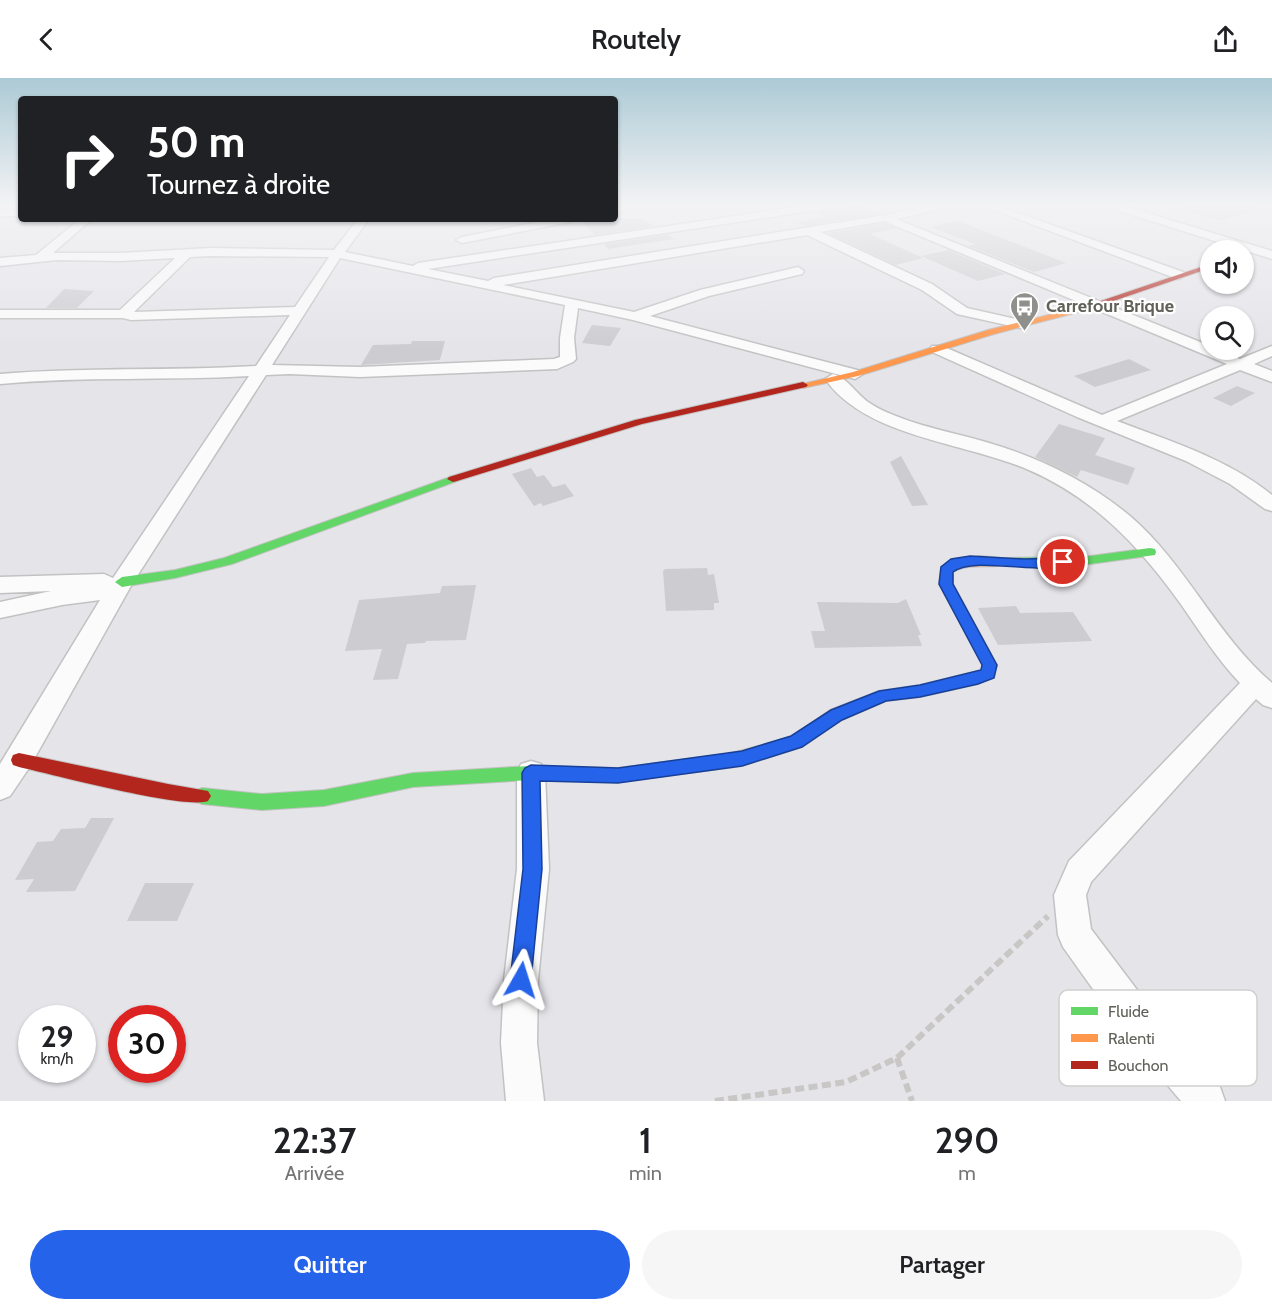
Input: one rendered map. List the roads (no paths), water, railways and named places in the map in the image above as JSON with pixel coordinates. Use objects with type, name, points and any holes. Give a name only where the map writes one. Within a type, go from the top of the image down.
[{"type":"street","points":[[39,258],[45,253]]},
{"type":"street","points":[[0,262],[39,258],[205,253]]},
{"type":"street","points":[[258,253],[337,254],[635,316],[855,374]]},
{"type":"street","points":[[444,263],[450,253]]},
{"type":"street","points":[[404,269],[512,253]]},
{"type":"street","points":[[474,284],[678,253]]},
{"type":"street","points":[[855,253],[927,287],[962,311],[1020,324]]},
{"type":"street","points":[[968,253],[1094,305],[1244,363],[1272,377]]},
{"type":"street","points":[[1118,253],[1179,275]]},
{"type":"street","points":[[0,787],[19,760],[110,590],[261,370],[337,254]]},
{"type":"street","points":[[124,314],[185,255]]},
{"type":"street","points":[[0,610],[110,590],[227,561],[482,468],[639,422],[855,374],[1020,324],[1094,305],[1200,269]]},
{"type":"street","points":[[635,316],[705,293],[798,271]]},
{"type":"street","points":[[0,379],[34,376],[184,375],[261,370],[360,372],[556,364],[568,359],[567,338],[572,304]]},
{"type":"street","points":[[0,314],[124,314],[131,316],[299,312]]},
{"type":"street","points":[[937,349],[1102,421],[1164,445],[1229,476],[1272,505]]},
{"type":"street","points":[[1102,421],[1272,351]]},
{"type":"street","points":[[833,379],[848,396],[877,414],[904,426],[1000,452],[1068,483],[1123,522],[1177,583],[1218,642],[1263,691],[1080,872],[1070,895],[1075,935],[1115,990]]},
{"type":"street","points":[[19,760],[168,792],[262,802],[324,798],[413,780],[531,773],[618,776],[742,759],[796,742],[836,715],[884,695],[920,691],[978,678],[988,673],[990,665],[946,584],[946,570],[956,562],[970,560],[1024,563],[1083,561],[1150,552]]},
{"type":"street","points":[[0,585],[104,582],[110,590]]},
{"type":"street","points":[[525,1101],[519,1043],[521,980],[533,869],[531,773]]},
{"type":"street","points":[[1193,1086],[1206,1101]]},
{"type":"place","name":"Carrefour Brique","points":[[1025,332]]}]
